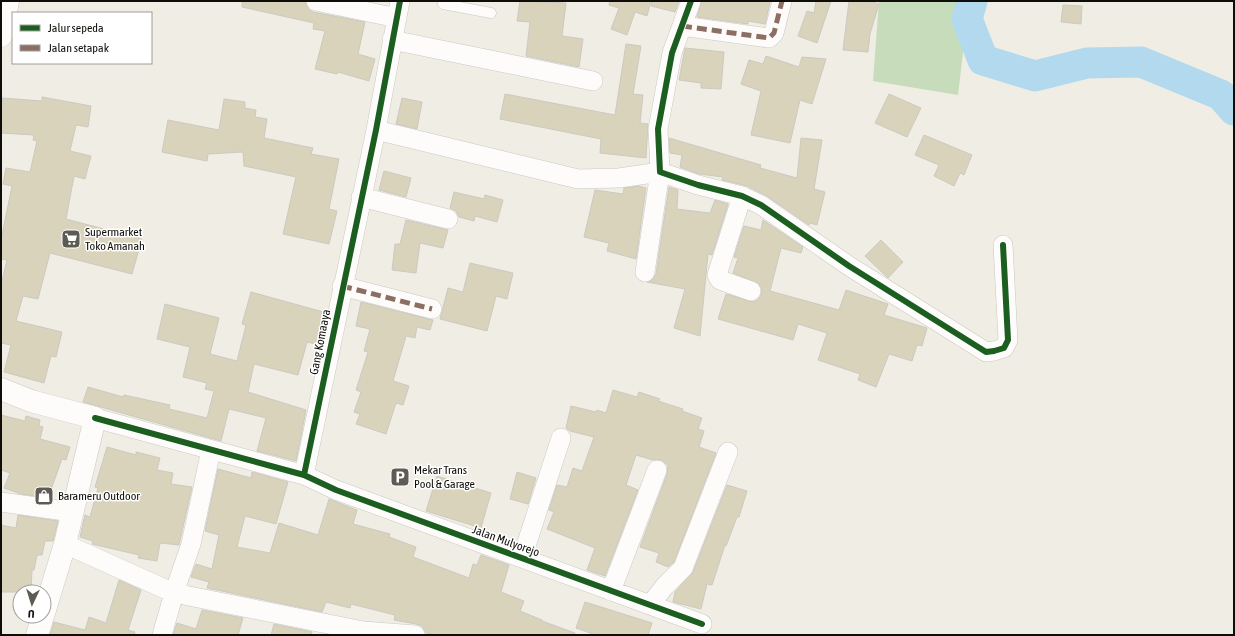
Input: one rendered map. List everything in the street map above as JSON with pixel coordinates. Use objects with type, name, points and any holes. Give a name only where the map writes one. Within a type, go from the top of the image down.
[{"type":"street","points":[[1,36],[8,1]]},
{"type":"street","points":[[316,1],[398,10]]},
{"type":"street","points":[[645,272],[660,172],[658,129],[672,53],[691,1]]},
{"type":"street","points":[[682,26],[769,38],[774,33],[782,1]]},
{"type":"street","name":"Gang Komaaya","points":[[304,475],[342,286],[376,130],[398,10]]},
{"type":"street","points":[[392,40],[593,81]]},
{"type":"street","points":[[376,130],[578,179],[619,178],[660,172],[698,185],[742,196],[760,205],[894,295],[986,352],[1004,348],[1008,340],[1003,245]]},
{"type":"street","points":[[742,196],[717,275],[720,280],[751,291]]},
{"type":"street","points":[[361,197],[448,219]]},
{"type":"street","points":[[342,286],[432,309]]},
{"type":"street","points":[[1,389],[31,401],[304,475]]},
{"type":"street","points":[[52,587],[65,544],[95,418]]},
{"type":"street","points":[[522,558],[561,438]]},
{"type":"street","points":[[162,635],[192,537],[211,450]]},
{"type":"street","points":[[650,605],[664,587],[683,568],[728,452]]},
{"type":"street","points":[[611,591],[657,470]]},
{"type":"street","name":"Jalan Mulyorejo","points":[[304,475],[336,490],[702,624]]},
{"type":"street","points":[[1,502],[72,512]]},
{"type":"street","points":[[65,544],[174,593],[362,633],[415,635]]},
{"type":"street","points":[[37,635],[40,624]]},
{"type":"lane","points":[[444,4],[491,13]]},
{"type":"green space","points":[[879,1],[966,1],[967,19],[958,95],[873,81]]},
{"type":"building","points":[[242,1],[305,1],[308,9],[313,12],[365,22],[358,54],[375,59],[369,81],[338,72],[337,74],[315,69],[325,31],[313,29],[314,23],[242,7]]},
{"type":"building","points":[[520,1],[566,3],[562,36],[583,39],[579,67],[526,56],[530,22],[517,21]]},
{"type":"building","points":[[610,1],[651,1],[647,16],[635,12],[627,35],[611,29],[619,8],[609,5]]},
{"type":"building","points":[[652,1],[679,1],[675,12],[651,6]]},
{"type":"building","points":[[702,1],[770,2],[765,24],[748,21],[748,24],[697,17]]},
{"type":"building","points":[[816,1],[831,1],[817,43],[798,36],[807,11],[814,13]]},
{"type":"building","points":[[849,1],[869,1],[879,4],[870,34],[868,52],[843,50]]},
{"type":"building","points":[[1063,5],[1082,6],[1081,24],[1061,22]]},
{"type":"building","points":[[626,44],[641,46],[633,94],[643,95],[640,123],[648,124],[646,158],[600,153],[601,139],[500,119],[505,94],[615,115]]},
{"type":"building","points":[[685,48],[724,52],[721,89],[701,88],[701,83],[679,80]]},
{"type":"building","points":[[766,56],[799,67],[802,57],[826,59],[812,104],[800,100],[790,143],[751,135],[761,91],[741,84],[749,60],[763,64]]},
{"type":"building","points":[[889,94],[921,108],[907,137],[875,123]]},
{"type":"building","points":[[42,97],[91,106],[88,127],[76,125],[70,151],[91,156],[85,179],[74,176],[66,219],[142,239],[132,274],[50,253],[38,299],[23,296],[16,321],[62,332],[56,357],[51,356],[44,383],[4,372],[11,345],[1,343],[1,285],[7,260],[1,259],[1,240],[12,186],[3,184],[6,168],[30,172],[37,141],[33,140],[34,135],[1,133],[2,98],[42,101]]},
{"type":"building","points":[[402,98],[422,102],[417,129],[396,124]]},
{"type":"building","points":[[224,99],[245,102],[245,108],[256,110],[255,117],[267,119],[264,138],[313,148],[311,154],[339,159],[329,209],[337,211],[329,244],[283,234],[296,177],[244,166],[243,152],[208,154],[207,161],[162,152],[168,120],[219,130]]},
{"type":"building","points":[[924,135],[972,155],[964,175],[960,173],[954,186],[934,176],[939,165],[915,155]]},
{"type":"building","points":[[669,138],[761,165],[760,168],[797,178],[801,138],[822,140],[814,189],[825,192],[817,225],[810,223],[809,225],[767,196],[747,186],[722,180],[723,177],[699,174],[680,167],[682,155],[670,153]]},
{"type":"building","points":[[384,171],[411,178],[406,197],[379,190]]},
{"type":"building","points":[[639,186],[646,188],[636,259],[607,251],[609,243],[584,237],[595,190],[623,194],[624,188]]},
{"type":"building","points":[[669,187],[678,190],[677,209],[710,213],[715,200],[728,204],[712,255],[708,254],[700,336],[674,328],[685,289],[647,282],[653,279],[656,274]]},
{"type":"building","points":[[454,192],[484,199],[485,195],[503,200],[497,222],[475,216],[474,221],[459,217],[456,211],[450,208]]},
{"type":"building","points":[[406,220],[448,230],[443,248],[420,243],[416,273],[392,270],[395,244],[400,244]]},
{"type":"building","points":[[763,220],[803,247],[801,253],[781,248],[770,291],[839,310],[846,290],[888,304],[884,315],[927,328],[922,346],[917,345],[912,361],[889,354],[876,387],[858,380],[860,374],[818,360],[827,333],[798,324],[793,340],[718,319],[726,294],[753,302],[758,300],[761,295],[762,289],[759,284],[733,273],[738,258],[734,257],[744,226],[761,230]]},
{"type":"building","points":[[881,240],[903,262],[888,278],[865,256]]},
{"type":"building","points":[[470,263],[513,273],[507,299],[496,296],[487,331],[440,319],[448,288],[463,292]]},
{"type":"building","points":[[251,292],[327,313],[320,345],[307,342],[298,375],[254,364],[248,392],[306,410],[296,461],[257,451],[266,418],[229,409],[221,441],[83,402],[88,387],[123,397],[124,395],[170,405],[169,409],[207,418],[214,391],[205,389],[207,383],[183,377],[190,347],[157,339],[165,304],[219,318],[210,354],[237,361],[246,325],[242,324]]},
{"type":"building","points":[[361,302],[433,320],[430,330],[417,327],[415,338],[406,336],[393,381],[409,386],[403,405],[396,403],[386,434],[356,424],[360,414],[354,412],[361,392],[356,390],[368,352],[364,351],[370,329],[356,326]]},
{"type":"building","points":[[613,390],[637,397],[639,392],[660,399],[658,401],[683,409],[682,411],[702,418],[698,429],[704,431],[699,447],[716,453],[674,562],[668,567],[656,562],[659,553],[640,547],[667,474],[668,465],[661,460],[653,460],[636,455],[626,485],[638,490],[605,576],[587,570],[595,548],[547,529],[554,512],[549,510],[557,485],[567,487],[573,468],[582,471],[594,437],[570,431],[566,428],[571,406],[606,413]]},
{"type":"building","points":[[1,415],[25,421],[26,416],[40,420],[39,426],[43,427],[40,439],[70,447],[66,460],[62,459],[48,498],[21,494],[4,488],[10,473],[1,470]]},
{"type":"building","points":[[107,447],[136,455],[136,452],[160,458],[157,470],[173,473],[171,484],[192,487],[179,545],[160,543],[157,561],[138,558],[139,555],[92,544],[93,541],[80,537],[85,515],[90,517],[98,488],[95,487]]},
{"type":"building","points":[[218,469],[251,478],[252,472],[288,482],[276,524],[245,516],[237,547],[270,553],[279,523],[318,535],[329,499],[357,510],[353,524],[390,534],[389,537],[416,547],[413,557],[469,578],[473,564],[477,565],[481,555],[509,565],[501,592],[524,601],[520,611],[575,633],[575,635],[436,635],[426,633],[422,626],[394,620],[395,615],[351,604],[350,608],[326,602],[322,612],[207,588],[209,582],[191,577],[196,564],[212,569],[219,535],[205,531]]},
{"type":"building","points":[[517,472],[536,478],[528,504],[510,499]]},
{"type":"building","points":[[437,476],[491,493],[481,528],[426,511]]},
{"type":"building","points":[[727,485],[747,491],[739,517],[737,517],[726,546],[725,545],[712,585],[707,584],[701,609],[673,602],[675,592],[693,572]]},
{"type":"building","points":[[18,515],[58,521],[53,541],[45,541],[42,555],[37,555],[34,570],[32,570],[31,584],[12,584],[12,592],[1,592],[1,525],[16,528]]},
{"type":"building","points":[[119,580],[141,590],[128,630],[135,632],[134,635],[50,635],[54,622],[85,630],[89,617],[106,623]]},
{"type":"building","points":[[585,602],[652,623],[648,635],[596,635],[576,628]]},
{"type":"building","points":[[202,610],[243,618],[238,635],[173,635],[177,623],[196,629]]},
{"type":"building","points":[[274,624],[312,632],[311,635],[271,635]]},
{"type":"waterway","points":[[972,1],[967,19],[983,60],[1035,76],[1087,63],[1141,62],[1221,95],[1234,110]]},
{"type":"marked path","points":[[682,26],[769,38],[774,33],[782,1]]},
{"type":"marked path","points":[[342,286],[432,309]]},
{"type":"cycle path","points":[[304,475],[376,130],[400,1]]},
{"type":"cycle path","points":[[691,1],[672,53],[658,129],[660,172],[698,185],[742,196],[761,205],[849,266],[986,352],[1004,348],[1008,340],[1003,245]]},
{"type":"cycle path","points":[[95,418],[304,475],[336,490],[702,624]]},
{"type":"place","name":"Supermarket Toko Amanah","points":[[71,239]]},
{"type":"place","name":"Mekar Trans Pool & Garage","points":[[400,477]]},
{"type":"place","name":"Barameru Outdoor","points":[[44,496]]}]
